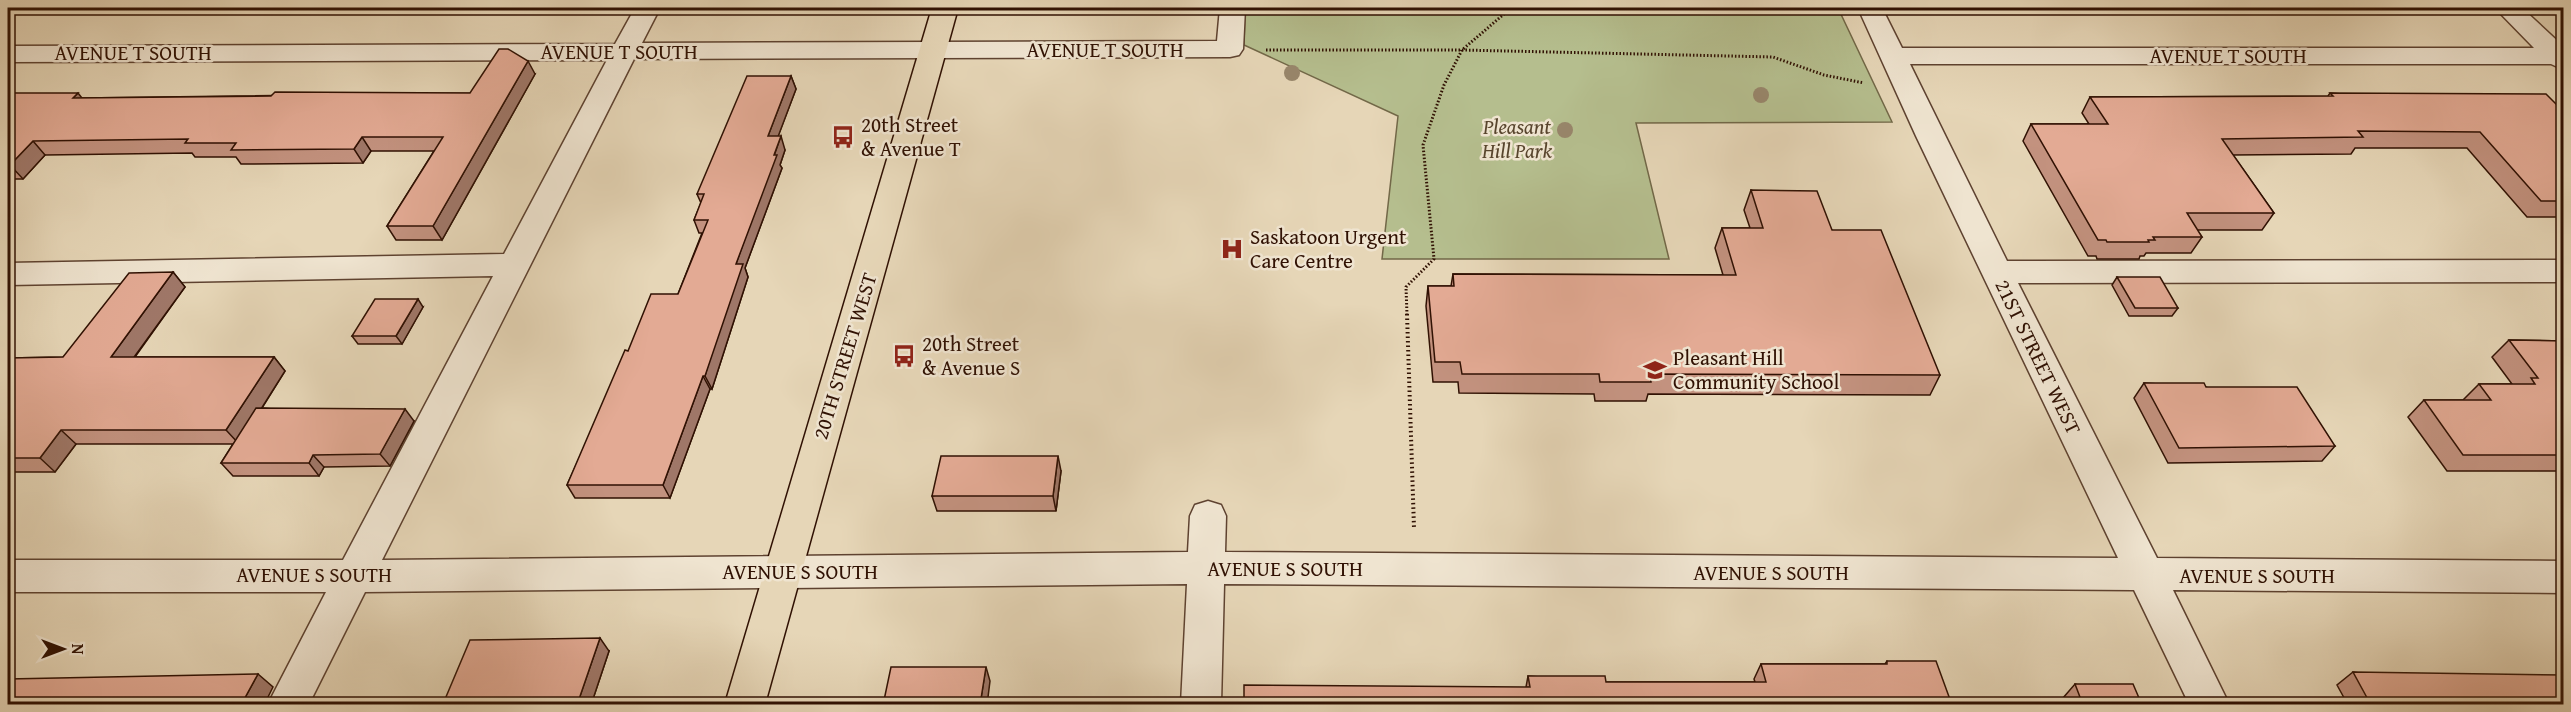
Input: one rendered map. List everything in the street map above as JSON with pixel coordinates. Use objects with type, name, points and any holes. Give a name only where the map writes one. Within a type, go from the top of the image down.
[{"type":"main road","name":"20TH STREET WEST","points":[[745,705],[781,573],[945,8]]},
{"type":"street","points":[[288,705],[647,8]]},
{"type":"street","points":[[1230,50],[1232,8]]},
{"type":"street","name":"21ST STREET WEST","points":[[1870,8],[2209,705]]},
{"type":"street","points":[[2508,8],[2562,58]]},
{"type":"street","name":"AVENUE T SOUTH","points":[[8,54],[1230,50]]},
{"type":"street","name":"AVENUE T SOUTH","points":[[1893,56],[2562,58]]},
{"type":"street","points":[[8,274],[515,265]]},
{"type":"street","points":[[1997,272],[2564,271]]},
{"type":"street","points":[[1201,705],[1208,516]]},
{"type":"street","name":"AVENUE S SOUTH","points":[[8,576],[355,576],[1205,568],[2564,577]]},
{"type":"path","points":[[1413,516],[1406,287],[1434,259],[1423,145],[1444,85],[1462,50],[1511,8]]},
{"type":"path","points":[[1230,50],[1462,50],[1773,57],[1824,75],[1879,86],[1906,85]]},
{"type":"green space","name":"Pleasant Hill Park","points":[[1245,8],[1838,8],[1892,122],[1636,123],[1669,259],[1382,259],[1398,116],[1244,45]]},
{"type":"building","points":[[499,49],[508,49],[528,61],[433,226],[387,226],[443,137],[362,137],[354,149],[231,150],[236,143],[185,143],[188,139],[33,141],[8,165],[8,93],[78,93],[73,98],[271,96],[275,92],[470,93]]},
{"type":"building","points":[[747,76],[791,76],[768,136],[781,136],[774,155],[777,155],[736,264],[743,264],[705,376],[703,376],[663,485],[567,485],[625,350],[628,351],[651,294],[678,294],[708,220],[694,220],[704,194],[697,194]]},
{"type":"building","points":[[2330,93],[2546,94],[2564,112],[2564,201],[2541,201],[2480,132],[2358,131],[2363,137],[2222,139],[2274,213],[2187,213],[2202,237],[2153,237],[2155,240],[2148,240],[2149,242],[2107,242],[2098,240],[2031,124],[2108,124],[2090,97],[2333,96]]},
{"type":"building","points":[[1751,190],[1817,191],[1832,230],[1881,230],[1940,375],[1650,374],[1651,382],[1600,382],[1599,374],[1462,374],[1460,362],[1435,362],[1428,286],[1454,286],[1453,274],[1736,275],[1722,228],[1763,228]]},
{"type":"building","points":[[173,272],[111,357],[274,357],[226,430],[61,430],[40,458],[8,458],[8,358],[63,357],[129,273]]},
{"type":"building","points":[[2117,277],[2160,277],[2178,308],[2135,308]]},
{"type":"building","points":[[375,299],[418,299],[396,336],[352,336]]},
{"type":"building","points":[[2509,340],[2564,341],[2564,455],[2463,455],[2424,400],[2491,400],[2479,384],[2535,384],[2531,378],[2538,378]]},
{"type":"building","points":[[2144,383],[2204,383],[2206,387],[2297,387],[2335,446],[2179,448]]},
{"type":"building","points":[[256,408],[405,409],[380,454],[313,455],[309,463],[221,463]]},
{"type":"building","points":[[941,456],[1058,456],[1053,496],[932,496]]},
{"type":"building","points":[[600,638],[577,705],[443,704],[470,640]]},
{"type":"building","points":[[1887,661],[1936,661],[1952,705],[1244,705],[1244,685],[1530,687],[1528,676],[1605,676],[1606,682],[1766,682],[1761,664],[1887,664]]},
{"type":"building","points":[[891,667],[986,667],[980,705],[883,705]]},
{"type":"building","points":[[2353,672],[2564,675],[2564,705],[2371,705]]},
{"type":"building","points":[[258,674],[241,705],[8,705],[8,679]]},
{"type":"building","points":[[2075,684],[2133,684],[2142,705],[2083,705]]},
{"type":"place","name":"20th Street & Avenue T","points":[[843,137]]},
{"type":"place","name":"Saskatoon Urgent Care Centre","points":[[1232,249]]},
{"type":"place","name":"20th Street & Avenue S","points":[[904,356]]},
{"type":"place","name":"Pleasant Hill Community School","points":[[1655,370]]}]
